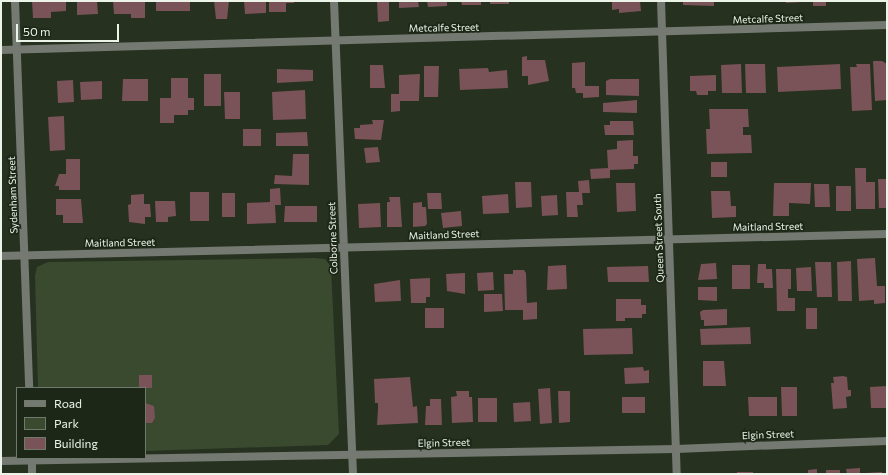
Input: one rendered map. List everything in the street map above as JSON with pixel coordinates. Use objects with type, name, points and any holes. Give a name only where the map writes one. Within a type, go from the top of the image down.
[{"type":"street","name":"Sydenham Street","points":[[15,1],[29,387]]},
{"type":"street","name":"Colborne Street","points":[[334,1],[353,474]]},
{"type":"street","name":"Queen Street South","points":[[661,1],[677,474]]},
{"type":"street","name":"Metcalfe Street","points":[[1,50],[887,25]]},
{"type":"street","name":"Maitland Street","points":[[1,256],[887,234]]},
{"type":"street","name":"Elgin Street","points":[[146,457],[676,449],[887,441]]},
{"type":"street","name":"Elgin Street","points":[[1,461],[32,459]]},
{"type":"street","points":[[32,459],[32,474]]},
{"type":"green space","points":[[325,259],[331,267],[339,434],[328,445],[146,451],[146,387],[38,387],[35,276],[37,267],[48,262]]},
{"type":"building","points":[[32,1],[66,1],[66,11],[51,12],[51,18],[33,18]]},
{"type":"building","points":[[77,1],[97,1],[98,14],[77,15]]},
{"type":"building","points":[[113,1],[145,1],[145,18],[131,18],[131,14],[114,14]]},
{"type":"building","points":[[156,1],[190,1],[190,11],[156,11]]},
{"type":"building","points":[[214,1],[229,1],[227,19],[216,19]]},
{"type":"building","points":[[244,1],[266,1],[266,13],[245,14]]},
{"type":"building","points":[[269,1],[294,1],[294,3],[286,3],[286,12],[269,12]]},
{"type":"building","points":[[377,1],[389,1],[389,21],[378,22]]},
{"type":"building","points":[[399,1],[418,1],[419,7],[399,8]]},
{"type":"building","points":[[427,1],[447,1],[447,6],[428,7]]},
{"type":"building","points":[[461,1],[481,1],[481,5],[462,5]]},
{"type":"building","points":[[490,1],[509,1],[509,4],[490,4]]},
{"type":"building","points":[[612,1],[640,1],[641,11],[619,13],[619,9],[612,10]]},
{"type":"building","points":[[683,1],[714,1],[714,6],[683,5]]},
{"type":"building","points":[[786,1],[802,1],[802,2],[786,3]]},
{"type":"building","points":[[813,1],[826,1],[826,6],[813,6]]},
{"type":"building","points":[[527,56],[527,60],[545,60],[549,81],[528,85],[528,76],[522,76],[522,57]]},
{"type":"building","points":[[873,61],[882,61],[887,64],[887,100],[875,101]]},
{"type":"building","points":[[585,62],[585,86],[599,86],[599,97],[583,98],[583,93],[576,93],[575,88],[572,88],[572,63]]},
{"type":"building","points":[[741,64],[742,93],[722,93],[721,65]]},
{"type":"building","points":[[745,64],[765,64],[766,93],[746,93]]},
{"type":"building","points":[[840,64],[841,89],[778,92],[777,67]]},
{"type":"building","points":[[856,64],[870,64],[872,110],[852,111],[850,67],[857,67]]},
{"type":"building","points":[[370,65],[383,65],[385,88],[370,88]]},
{"type":"building","points":[[424,66],[439,66],[438,97],[424,97]]},
{"type":"building","points":[[488,68],[489,72],[507,70],[508,88],[460,90],[459,69]]},
{"type":"building","points":[[277,69],[313,70],[313,81],[277,83]]},
{"type":"building","points":[[204,74],[221,74],[221,106],[204,106]]},
{"type":"building","points":[[420,74],[419,101],[400,101],[400,111],[391,112],[391,94],[399,94],[399,75]]},
{"type":"building","points":[[716,75],[716,91],[708,91],[708,95],[697,95],[696,91],[690,91],[690,76]]},
{"type":"building","points":[[171,78],[188,78],[188,98],[194,98],[194,110],[188,110],[188,115],[174,115],[174,123],[160,123],[160,98],[171,98]]},
{"type":"building","points":[[123,79],[148,79],[148,101],[122,101]]},
{"type":"building","points":[[610,79],[639,79],[639,96],[606,95],[606,81]]},
{"type":"building","points":[[73,80],[74,102],[58,103],[57,81]]},
{"type":"building","points":[[102,81],[102,99],[81,100],[80,82]]},
{"type":"building","points":[[305,90],[306,119],[273,120],[272,92]]},
{"type":"building","points":[[224,92],[240,92],[240,119],[225,119]]},
{"type":"building","points":[[637,100],[637,113],[603,112],[603,103]]},
{"type":"building","points":[[709,109],[748,109],[749,127],[743,127],[743,135],[751,135],[752,153],[707,154],[706,129],[710,129]]},
{"type":"building","points":[[64,116],[65,150],[50,151],[48,117]]},
{"type":"building","points":[[372,120],[384,120],[381,140],[355,139],[354,128],[360,128],[360,125],[373,124]]},
{"type":"building","points":[[610,121],[633,121],[634,135],[605,135],[604,125],[610,125]]},
{"type":"building","points":[[243,129],[261,129],[261,146],[243,146]]},
{"type":"building","points":[[307,132],[308,146],[276,146],[276,133]]},
{"type":"building","points":[[633,140],[633,156],[638,156],[638,164],[634,164],[634,169],[610,170],[610,178],[591,179],[590,169],[608,168],[607,150],[617,149],[617,141]]},
{"type":"building","points":[[378,147],[380,162],[366,163],[364,148]]},
{"type":"building","points":[[293,154],[309,154],[309,185],[274,184],[275,175],[292,176]]},
{"type":"building","points":[[66,159],[80,159],[80,190],[59,190],[59,186],[55,186],[59,174],[66,174]]},
{"type":"building","points":[[711,162],[727,162],[727,177],[711,177]]},
{"type":"building","points":[[855,168],[866,168],[866,182],[875,182],[875,209],[856,209]]},
{"type":"building","points":[[878,179],[887,179],[887,208],[879,208]]},
{"type":"building","points":[[589,180],[590,193],[582,193],[583,205],[577,205],[578,217],[567,217],[566,192],[579,192],[578,181]]},
{"type":"building","points":[[515,182],[531,182],[532,207],[516,208]]},
{"type":"building","points":[[616,183],[635,183],[636,211],[617,212]]},
{"type":"building","points":[[774,183],[811,183],[810,204],[789,203],[789,216],[773,216]]},
{"type":"building","points":[[814,184],[829,184],[830,207],[815,207]]},
{"type":"building","points":[[836,186],[851,186],[851,211],[836,211]]},
{"type":"building","points":[[280,188],[281,205],[275,205],[276,223],[247,224],[247,203],[270,202],[270,189]]},
{"type":"building","points":[[711,191],[730,191],[731,206],[736,206],[736,217],[712,218]]},
{"type":"building","points":[[190,192],[209,192],[209,221],[190,221]]},
{"type":"building","points":[[222,193],[235,193],[235,217],[222,217]]},
{"type":"building","points":[[427,193],[441,193],[442,209],[428,209]]},
{"type":"building","points":[[144,194],[144,204],[150,204],[151,217],[145,217],[145,224],[129,222],[128,205],[131,204],[131,195]]},
{"type":"building","points":[[508,194],[509,213],[483,214],[482,196]]},
{"type":"building","points":[[557,195],[558,215],[542,216],[541,196]]},
{"type":"building","points":[[389,197],[400,197],[402,227],[387,227],[387,202],[390,202]]},
{"type":"building","points":[[56,199],[81,199],[83,223],[63,223],[63,215],[56,215]]},
{"type":"building","points":[[155,201],[175,201],[176,216],[168,217],[168,222],[156,222]]},
{"type":"building","points":[[422,202],[422,207],[426,207],[427,224],[425,226],[413,227],[413,203]]},
{"type":"building","points":[[380,203],[381,227],[359,228],[358,204]]},
{"type":"building","points":[[285,206],[317,206],[317,222],[284,222]]},
{"type":"building","points":[[461,211],[462,226],[443,228],[441,213]]},
{"type":"building","points":[[875,258],[877,286],[885,286],[885,303],[874,304],[874,300],[859,301],[857,259]]},
{"type":"building","points":[[851,261],[852,301],[838,301],[837,262]]},
{"type":"building","points":[[815,262],[831,262],[832,297],[817,297]]},
{"type":"building","points":[[716,263],[717,279],[698,280],[701,264]]},
{"type":"building","points":[[758,264],[766,264],[766,269],[772,269],[773,288],[764,288],[764,283],[757,283]]},
{"type":"building","points":[[566,265],[567,289],[547,290],[548,266]]},
{"type":"building","points":[[732,265],[750,265],[750,289],[732,289]]},
{"type":"building","points":[[648,266],[649,282],[608,282],[607,267]]},
{"type":"building","points":[[811,267],[812,291],[797,291],[796,268]]},
{"type":"building","points":[[776,269],[791,269],[791,289],[788,289],[788,298],[795,298],[795,311],[777,311]]},
{"type":"building","points":[[513,270],[524,270],[526,273],[527,303],[537,302],[537,319],[523,320],[523,310],[505,310],[504,274],[513,274]]},
{"type":"building","points":[[493,272],[494,290],[478,291],[477,273]]},
{"type":"building","points":[[465,273],[465,294],[447,291],[446,274]]},
{"type":"building","points":[[430,278],[430,297],[426,297],[426,303],[411,303],[410,279]]},
{"type":"building","points":[[400,280],[401,301],[375,302],[374,284]]},
{"type":"building","points":[[698,287],[717,287],[717,301],[698,300]]},
{"type":"building","points":[[484,294],[502,294],[503,311],[484,312]]},
{"type":"building","points":[[616,299],[641,299],[641,305],[646,305],[646,314],[642,314],[642,318],[625,318],[625,321],[616,321]]},
{"type":"building","points":[[425,308],[444,308],[444,328],[425,328]]},
{"type":"building","points":[[806,308],[817,308],[817,329],[806,329]]},
{"type":"building","points":[[727,309],[727,325],[704,326],[704,320],[701,320],[700,312],[703,310]]},
{"type":"building","points":[[750,327],[751,344],[701,345],[700,329]]},
{"type":"building","points":[[632,328],[633,354],[584,355],[583,329]]},
{"type":"building","points":[[703,361],[724,361],[726,386],[703,386]]},
{"type":"building","points":[[643,367],[644,371],[649,370],[649,383],[625,384],[624,368]]},
{"type":"building","points":[[139,375],[152,375],[152,388],[139,387]]},
{"type":"building","points":[[410,377],[413,407],[417,406],[418,423],[377,425],[378,403],[375,403],[374,379]]},
{"type":"building","points":[[833,377],[847,377],[848,390],[851,390],[851,396],[846,397],[847,408],[833,409],[831,383],[834,383]]},
{"type":"building","points":[[887,386],[887,408],[871,408],[870,387]]},
{"type":"building","points":[[781,387],[797,387],[797,416],[782,416]]},
{"type":"building","points":[[550,388],[552,423],[540,424],[538,389]]},
{"type":"building","points":[[456,391],[469,391],[469,397],[472,397],[473,422],[452,423],[451,397],[457,396]]},
{"type":"building","points":[[558,391],[570,391],[570,422],[559,423]]},
{"type":"building","points":[[622,397],[645,397],[645,413],[622,413]]},
{"type":"building","points":[[748,397],[777,397],[777,416],[749,416]]},
{"type":"building","points":[[478,398],[497,398],[497,422],[478,422]]},
{"type":"building","points":[[430,399],[441,399],[442,425],[425,425],[426,406],[430,406]]},
{"type":"building","points":[[530,402],[531,421],[514,422],[513,403]]},
{"type":"building","points":[[146,403],[154,406],[155,418],[152,423],[146,423]]},
{"type":"building","points":[[860,468],[860,474],[847,474],[846,469]]},
{"type":"building","points":[[817,469],[817,474],[808,474],[808,470]]},
{"type":"building","points":[[826,470],[840,470],[840,474],[826,474]]},
{"type":"building","points":[[737,472],[753,472],[753,474],[737,474]]},
{"type":"building","points":[[882,472],[882,474],[865,474],[865,473]]}]
